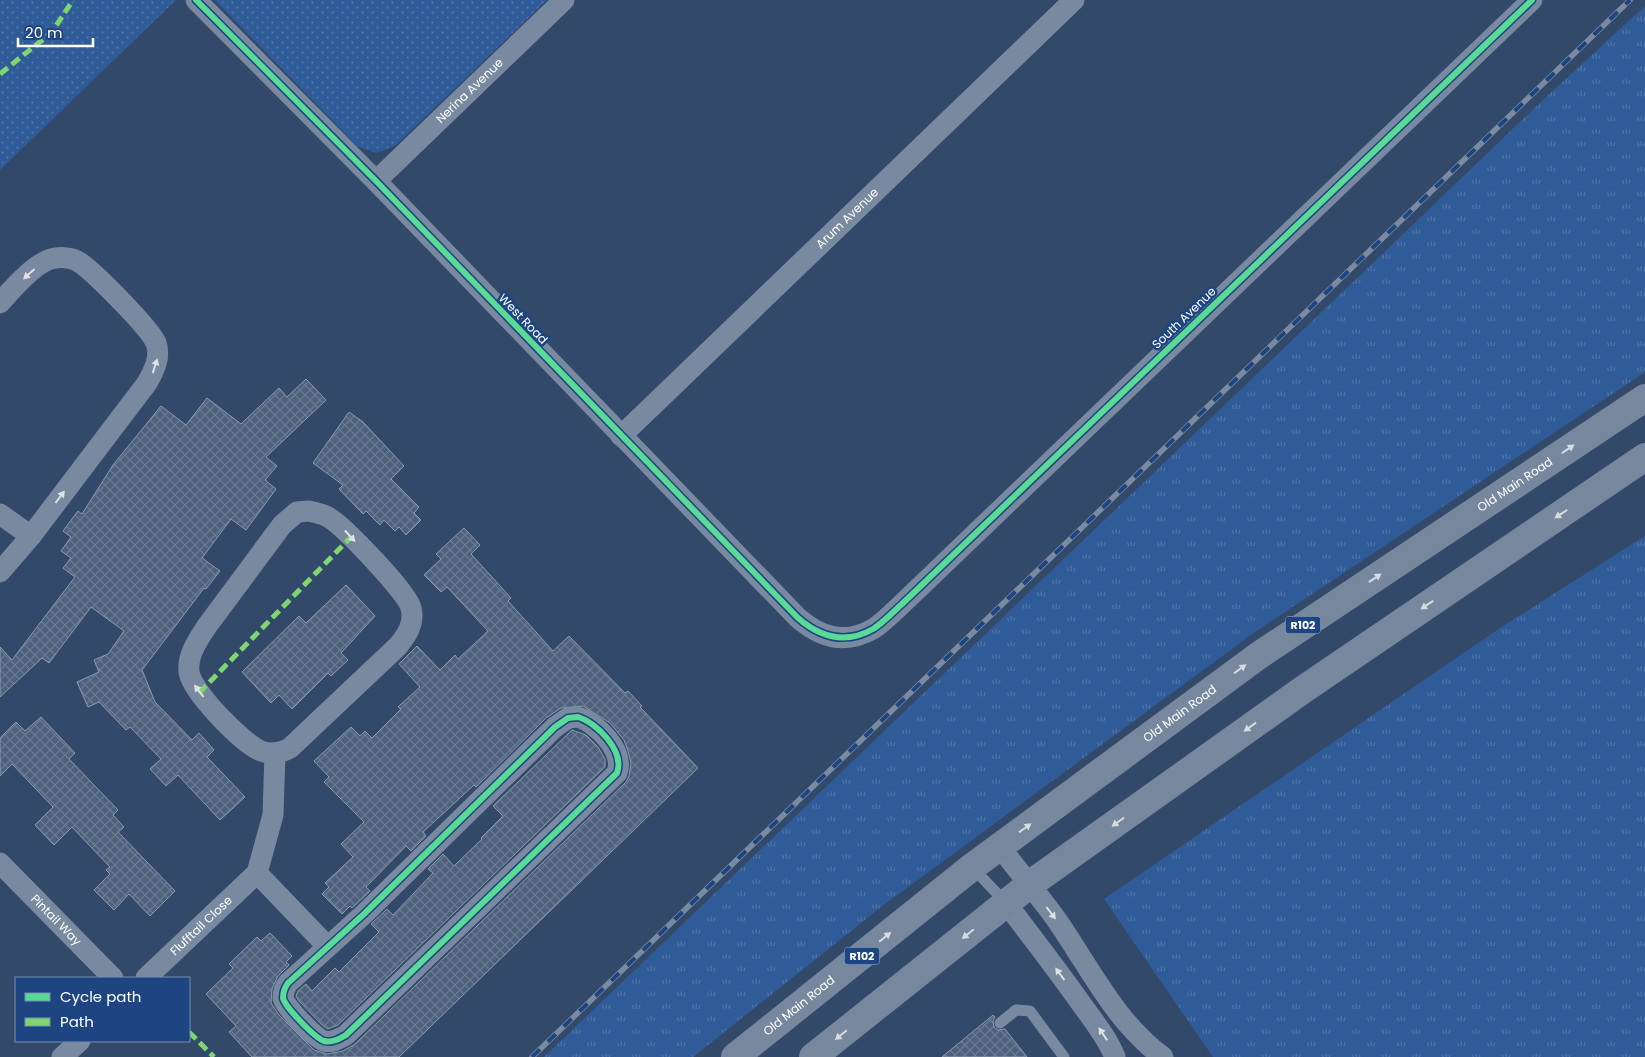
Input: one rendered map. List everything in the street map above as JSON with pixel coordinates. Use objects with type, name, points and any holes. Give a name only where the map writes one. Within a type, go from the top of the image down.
[{"type":"main road","name":"Old Main Road","points":[[735,1057],[972,867],[1258,656],[1645,398]]},
{"type":"main road","points":[[813,1057],[1029,886],[1304,689],[1645,457]]},
{"type":"street","name":"West Road","points":[[196,0],[376,181],[798,618],[812,631],[826,636],[842,638]]},
{"type":"street","name":"Nerina Avenue","points":[[376,181],[564,0]]},
{"type":"street","name":"Arum Avenue","points":[[621,436],[1074,0]]},
{"type":"street","name":"South Avenue","points":[[842,638],[873,629],[902,604],[1532,0]]},
{"type":"street","points":[[0,303],[42,263],[56,258],[73,259],[107,288],[151,334],[158,351],[154,370],[147,382],[31,536],[0,572]]},
{"type":"street","points":[[309,511],[329,517],[342,527],[407,598],[411,607],[412,618],[409,630],[398,646],[290,748],[275,753],[261,751],[242,738],[199,693],[192,682],[189,670],[190,655],[203,632],[282,525],[298,512],[309,511]]},
{"type":"street","points":[[0,514],[31,536]]},
{"type":"street","points":[[574,716],[584,719],[617,752],[620,765],[611,779],[346,1035],[331,1042],[323,1041],[316,1036],[288,1007],[284,998],[288,983],[327,946],[364,914],[561,722],[574,716]]},
{"type":"street","points":[[275,753],[273,815],[257,873],[327,946]]},
{"type":"street","points":[[1000,846],[1056,919],[1127,1025],[1141,1041],[1164,1057]]},
{"type":"street","name":"Pintail Way","points":[[0,863],[111,977]]},
{"type":"street","name":"Flufftail Close","points":[[147,977],[257,873]]},
{"type":"street","points":[[1006,903],[1031,934],[1088,1013],[1104,1036],[1115,1057]]},
{"type":"street","points":[[62,1057],[79,1042]]},
{"type":"street","points":[[1148,1057],[1164,1057]]},
{"type":"lane","points":[[972,867],[1006,903]]},
{"type":"lane","points":[[1000,1023],[1016,1010],[1030,1011],[1064,1057]]},
{"type":"green space","points":[[0,0],[176,0],[0,170]]},
{"type":"green space","points":[[215,0],[547,0],[395,146],[376,153],[357,146]]},
{"type":"green space","points":[[1645,6],[1645,372],[1255,632],[881,907],[693,1057],[544,1057],[1546,97]]},
{"type":"green space","points":[[1645,536],[1645,1057],[1213,1057],[1104,899],[1500,628]]},
{"type":"building","points":[[306,379],[326,400],[266,457],[277,466],[265,480],[276,489],[246,530],[231,519],[202,558],[220,571],[206,589],[204,588],[142,670],[155,702],[192,740],[199,733],[214,750],[207,757],[245,797],[220,820],[178,775],[166,786],[150,769],[161,759],[130,727],[126,730],[99,702],[88,707],[77,682],[99,672],[94,660],[108,654],[124,631],[91,607],[49,663],[42,658],[0,697],[0,647],[12,660],[75,577],[63,568],[71,558],[61,551],[71,537],[63,531],[78,511],[82,514],[113,465],[161,406],[186,425],[207,398],[241,424],[279,388],[287,397]]},
{"type":"building","points":[[349,412],[363,422],[404,466],[391,479],[419,507],[414,513],[421,520],[406,535],[399,527],[395,531],[384,520],[380,525],[366,511],[363,514],[339,489],[343,485],[313,463]]},
{"type":"building","points":[[464,528],[480,545],[471,554],[511,598],[508,601],[553,651],[569,636],[625,693],[628,691],[642,706],[640,707],[698,768],[399,1057],[252,1057],[229,1032],[236,1026],[206,994],[233,968],[229,964],[257,937],[261,941],[270,933],[292,956],[286,962],[289,965],[278,976],[272,989],[271,1003],[279,1015],[314,1050],[327,1054],[343,1051],[355,1044],[626,782],[629,776],[631,763],[628,751],[624,740],[610,723],[583,706],[561,708],[546,718],[476,787],[474,785],[423,832],[426,836],[411,851],[406,846],[366,887],[370,891],[352,908],[350,906],[342,914],[322,894],[329,887],[325,883],[353,857],[341,844],[364,822],[324,782],[329,777],[314,761],[351,727],[360,736],[365,731],[372,738],[401,709],[398,707],[420,687],[399,664],[417,646],[440,670],[455,655],[458,659],[488,631],[447,587],[441,592],[424,575],[441,559],[436,554]]},
{"type":"building","points":[[346,585],[375,616],[341,653],[348,660],[331,676],[328,673],[292,709],[279,695],[271,703],[242,672],[299,616],[306,623]]},
{"type":"building","points":[[41,717],[75,753],[69,759],[118,810],[113,815],[124,827],[118,832],[175,891],[150,916],[129,894],[114,910],[94,890],[110,874],[106,870],[110,867],[72,827],[54,845],[35,825],[53,807],[12,764],[0,776],[0,738],[16,722],[25,731]]},
{"type":"building","points":[[572,730],[586,735],[598,747],[605,759],[605,767],[338,1025],[328,1029],[322,1025],[299,1001],[296,996],[298,991],[306,984],[312,991],[335,968],[339,972],[379,932],[371,924],[387,909],[393,915],[433,873],[428,869],[443,854],[454,866],[503,816],[493,806]]},
{"type":"building","points":[[993,1015],[995,1017],[993,1021],[994,1027],[998,1030],[1005,1029],[1027,1057],[942,1057]]},
{"type":"railway","points":[[532,1057],[1630,0]]},
{"type":"marked path","points":[[0,74],[52,32],[73,0]]},
{"type":"marked path","points":[[199,693],[351,537]]},
{"type":"marked path","points":[[190,1033],[214,1057]]},
{"type":"cycle path","points":[[196,0],[376,181],[798,618],[815,630],[833,637],[843,638],[863,634],[877,627],[888,617],[1532,0]]},
{"type":"cycle path","points":[[578,717],[593,725],[608,739],[617,756],[617,773],[346,1035],[330,1041],[320,1039],[294,1015],[285,1002],[283,994],[288,983],[364,914],[555,727],[568,718],[578,717]]}]
